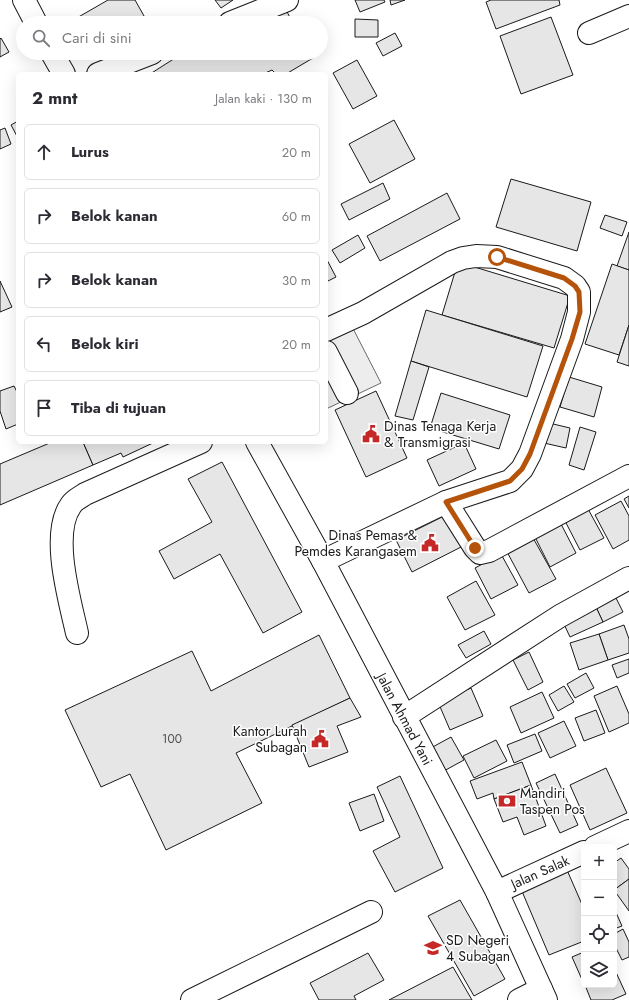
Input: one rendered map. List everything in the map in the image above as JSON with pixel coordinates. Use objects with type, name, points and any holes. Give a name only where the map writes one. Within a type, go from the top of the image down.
[{"type":"main road","points":[[24,0],[32,16]]},
{"type":"main road","points":[[247,16],[287,0]]},
{"type":"main road","points":[[588,33],[629,16]]},
{"type":"main road","points":[[56,60],[63,72]]},
{"type":"main road","points":[[103,72],[134,60]]},
{"type":"main road","points":[[323,561],[446,502],[510,481],[522,469],[530,454],[572,339],[580,306],[579,292],[575,286],[564,278],[497,257],[476,256],[463,258],[452,262],[363,313],[328,329]]},
{"type":"main road","points":[[328,356],[347,393]]},
{"type":"main road","points":[[77,633],[68,591],[62,545],[62,528],[71,504],[92,491],[197,444]]},
{"type":"main road","name":"Jalan Ahmad Yani","points":[[258,444],[323,561],[497,892],[544,994]]},
{"type":"main road","points":[[446,502],[480,554],[490,551],[629,476]]},
{"type":"main road","points":[[404,717],[560,616],[629,578]]},
{"type":"main road","points":[[602,844],[629,832]]},
{"type":"main road","name":"Jalan Salak","points":[[497,892],[581,853]]},
{"type":"main road","points":[[192,1000],[371,912]]},
{"type":"main road","points":[[519,1000],[544,994]]},
{"type":"shaded area","points":[[344,311],[381,383],[328,408],[328,319]]},
{"type":"building","points":[[108,0],[135,0],[144,16],[80,16]]},
{"type":"building","points":[[215,0],[233,0],[221,8]]},
{"type":"building","points":[[355,0],[384,0],[385,2],[360,12]]},
{"type":"building","points":[[390,0],[405,0],[391,5]]},
{"type":"building","points":[[491,0],[559,0],[560,5],[496,29],[486,2]]},
{"type":"building","points":[[286,10],[289,16],[276,16]]},
{"type":"building","points":[[551,17],[573,75],[521,94],[500,36]]},
{"type":"building","points":[[355,19],[378,20],[378,37],[355,37]]},
{"type":"building","points":[[395,33],[402,46],[383,56],[376,43]]},
{"type":"building","points":[[1,38],[9,52],[0,57],[0,39]]},
{"type":"building","points":[[172,60],[310,60],[289,72],[274,72],[272,70],[268,72],[153,72]]},
{"type":"building","points":[[357,60],[377,96],[353,109],[333,73]]},
{"type":"building","points":[[394,120],[415,159],[370,183],[349,144]]},
{"type":"building","points":[[16,122],[16,134],[11,125]]},
{"type":"building","points":[[5,128],[11,144],[0,149],[0,130]]},
{"type":"building","points":[[511,179],[591,202],[577,251],[496,227]]},
{"type":"building","points":[[383,183],[390,199],[349,220],[341,204]]},
{"type":"building","points":[[447,193],[460,219],[380,261],[367,236]]},
{"type":"building","points":[[605,215],[627,222],[622,236],[600,228]]},
{"type":"building","points":[[629,232],[629,270],[617,266]]},
{"type":"building","points":[[358,235],[365,248],[340,263],[332,250]]},
{"type":"building","points":[[328,262],[336,277],[328,281]]},
{"type":"building","points":[[458,262],[570,296],[554,348],[442,315]]},
{"type":"building","points":[[612,264],[629,270],[629,325],[619,355],[585,344]]},
{"type":"building","points":[[0,281],[12,307],[0,312]]},
{"type":"building","points":[[426,310],[543,346],[527,397],[411,361]]},
{"type":"building","points":[[629,325],[629,366],[617,362]]},
{"type":"building","points":[[411,361],[429,367],[413,420],[395,416]]},
{"type":"building","points":[[569,377],[602,387],[594,417],[560,407]]},
{"type":"building","points":[[14,386],[16,390],[16,425],[6,429],[0,411],[0,391]]},
{"type":"building","name":"Dinas Tenaga Kerja & Transmigrasi","points":[[376,391],[407,458],[366,477],[335,410]]},
{"type":"building","points":[[441,393],[510,415],[499,449],[430,428]]},
{"type":"building","points":[[549,423],[570,428],[566,448],[544,443]]},
{"type":"building","points":[[580,427],[596,432],[584,470],[569,465]]},
{"type":"building","points":[[464,443],[476,469],[439,486],[427,460]]},
{"type":"building","points":[[47,444],[84,444],[93,465],[0,505],[0,464]]},
{"type":"building","points":[[84,444],[151,444],[123,457],[121,453],[93,465]]},
{"type":"building","points":[[222,462],[302,612],[263,633],[220,554],[174,579],[159,551],[212,522],[188,479]]},
{"type":"building","points":[[629,496],[629,508],[624,499]]},
{"type":"building","points":[[621,501],[629,516],[629,540],[613,549],[595,515]]},
{"type":"building","points":[[588,509],[604,538],[580,550],[565,521]]},
{"type":"building","name":"Dinas Pemas & Pemdes Karangasem","points":[[448,514],[465,545],[412,572],[396,540]]},
{"type":"building","points":[[561,524],[576,553],[550,567],[535,537]]},
{"type":"building","points":[[532,536],[556,579],[529,593],[506,550]]},
{"type":"building","points":[[501,554],[518,585],[491,599],[475,568]]},
{"type":"building","points":[[476,581],[495,615],[465,630],[447,597]]},
{"type":"building","points":[[616,598],[623,612],[603,622],[596,607]]},
{"type":"building","points":[[596,607],[603,622],[570,637],[563,622]]},
{"type":"building","points":[[624,625],[629,639],[629,653],[608,660],[599,634]]},
{"type":"building","points":[[484,631],[491,644],[466,658],[458,645]]},
{"type":"building","points":[[599,634],[608,660],[579,670],[570,643]]},
{"type":"building","points":[[319,635],[350,698],[236,753],[262,803],[166,850],[130,774],[101,787],[65,710],[192,651],[211,691]]},
{"type":"building","points":[[529,652],[543,682],[528,690],[513,660]]},
{"type":"building","points":[[629,659],[629,673],[617,678],[612,665]]},
{"type":"building","points":[[586,673],[594,688],[575,698],[567,684]]},
{"type":"building","points":[[564,686],[574,702],[558,711],[549,695]]},
{"type":"building","points":[[617,686],[629,714],[629,723],[609,732],[594,696]]},
{"type":"building","points":[[471,688],[483,716],[450,730],[438,702]]},
{"type":"building","points":[[542,692],[554,718],[521,733],[510,707]]},
{"type":"building","name":"Kantor Lurah Subagan","points":[[350,698],[361,717],[337,726],[348,752],[309,767],[292,725]]},
{"type":"building","points":[[596,710],[605,733],[584,741],[575,718]]},
{"type":"building","points":[[564,721],[576,746],[550,758],[538,733]]},
{"type":"building","points":[[535,734],[542,751],[514,763],[507,745]]},
{"type":"building","points":[[451,737],[464,760],[442,772],[429,749]]},
{"type":"building","points":[[496,740],[507,761],[474,778],[463,756]]},
{"type":"building","points":[[522,762],[531,785],[494,799],[493,793],[477,799],[470,781]]},
{"type":"building","points":[[606,768],[627,813],[590,830],[570,785]]},
{"type":"building","points":[[555,774],[578,825],[560,833],[536,783]]},
{"type":"building","points":[[400,776],[443,868],[395,892],[373,851],[400,837],[377,787]]},
{"type":"building","points":[[531,785],[546,826],[524,835],[517,817],[503,822],[494,799]]},
{"type":"building","points":[[374,794],[384,821],[360,831],[349,803]]},
{"type":"building","points":[[621,858],[629,869],[629,879],[617,888],[617,880],[617,861]]},
{"type":"building","points":[[567,870],[581,902],[581,942],[549,955],[521,889]]},
{"type":"building","points":[[629,879],[629,911],[617,894],[617,888]]},
{"type":"building","points":[[460,900],[505,979],[474,996],[428,916]]},
{"type":"building","points":[[617,915],[622,926],[617,928]]},
{"type":"building","points":[[623,929],[629,942],[629,957],[622,960],[617,950],[617,932]]},
{"type":"building","points":[[368,953],[384,980],[354,996],[356,1000],[319,1000],[310,983]]},
{"type":"building","points":[[581,953],[581,977],[572,957]]},
{"type":"building","points":[[453,967],[472,1000],[389,1000]]},
{"type":"building","points":[[617,974],[626,994],[612,1000],[591,1000],[586,988],[617,988]]},
{"type":"place","name":"Dinas Tenaga Kerja & Transmigrasi","points":[[371,434]]},
{"type":"place","name":"Dinas Pemas & Pemdes Karangasem","points":[[430,543]]},
{"type":"place","name":"Kantor Lurah Subagan","points":[[320,739]]},
{"type":"place","name":"Mandiri Taspen Pos","points":[[507,801]]},
{"type":"place","name":"SD Negeri 4 Subagan","points":[[433,948]]},
{"type":"route","points":[[475,548],[446,502],[510,481],[522,469],[530,454],[572,339],[580,312],[579,292],[575,286],[564,278],[497,257]]}]
